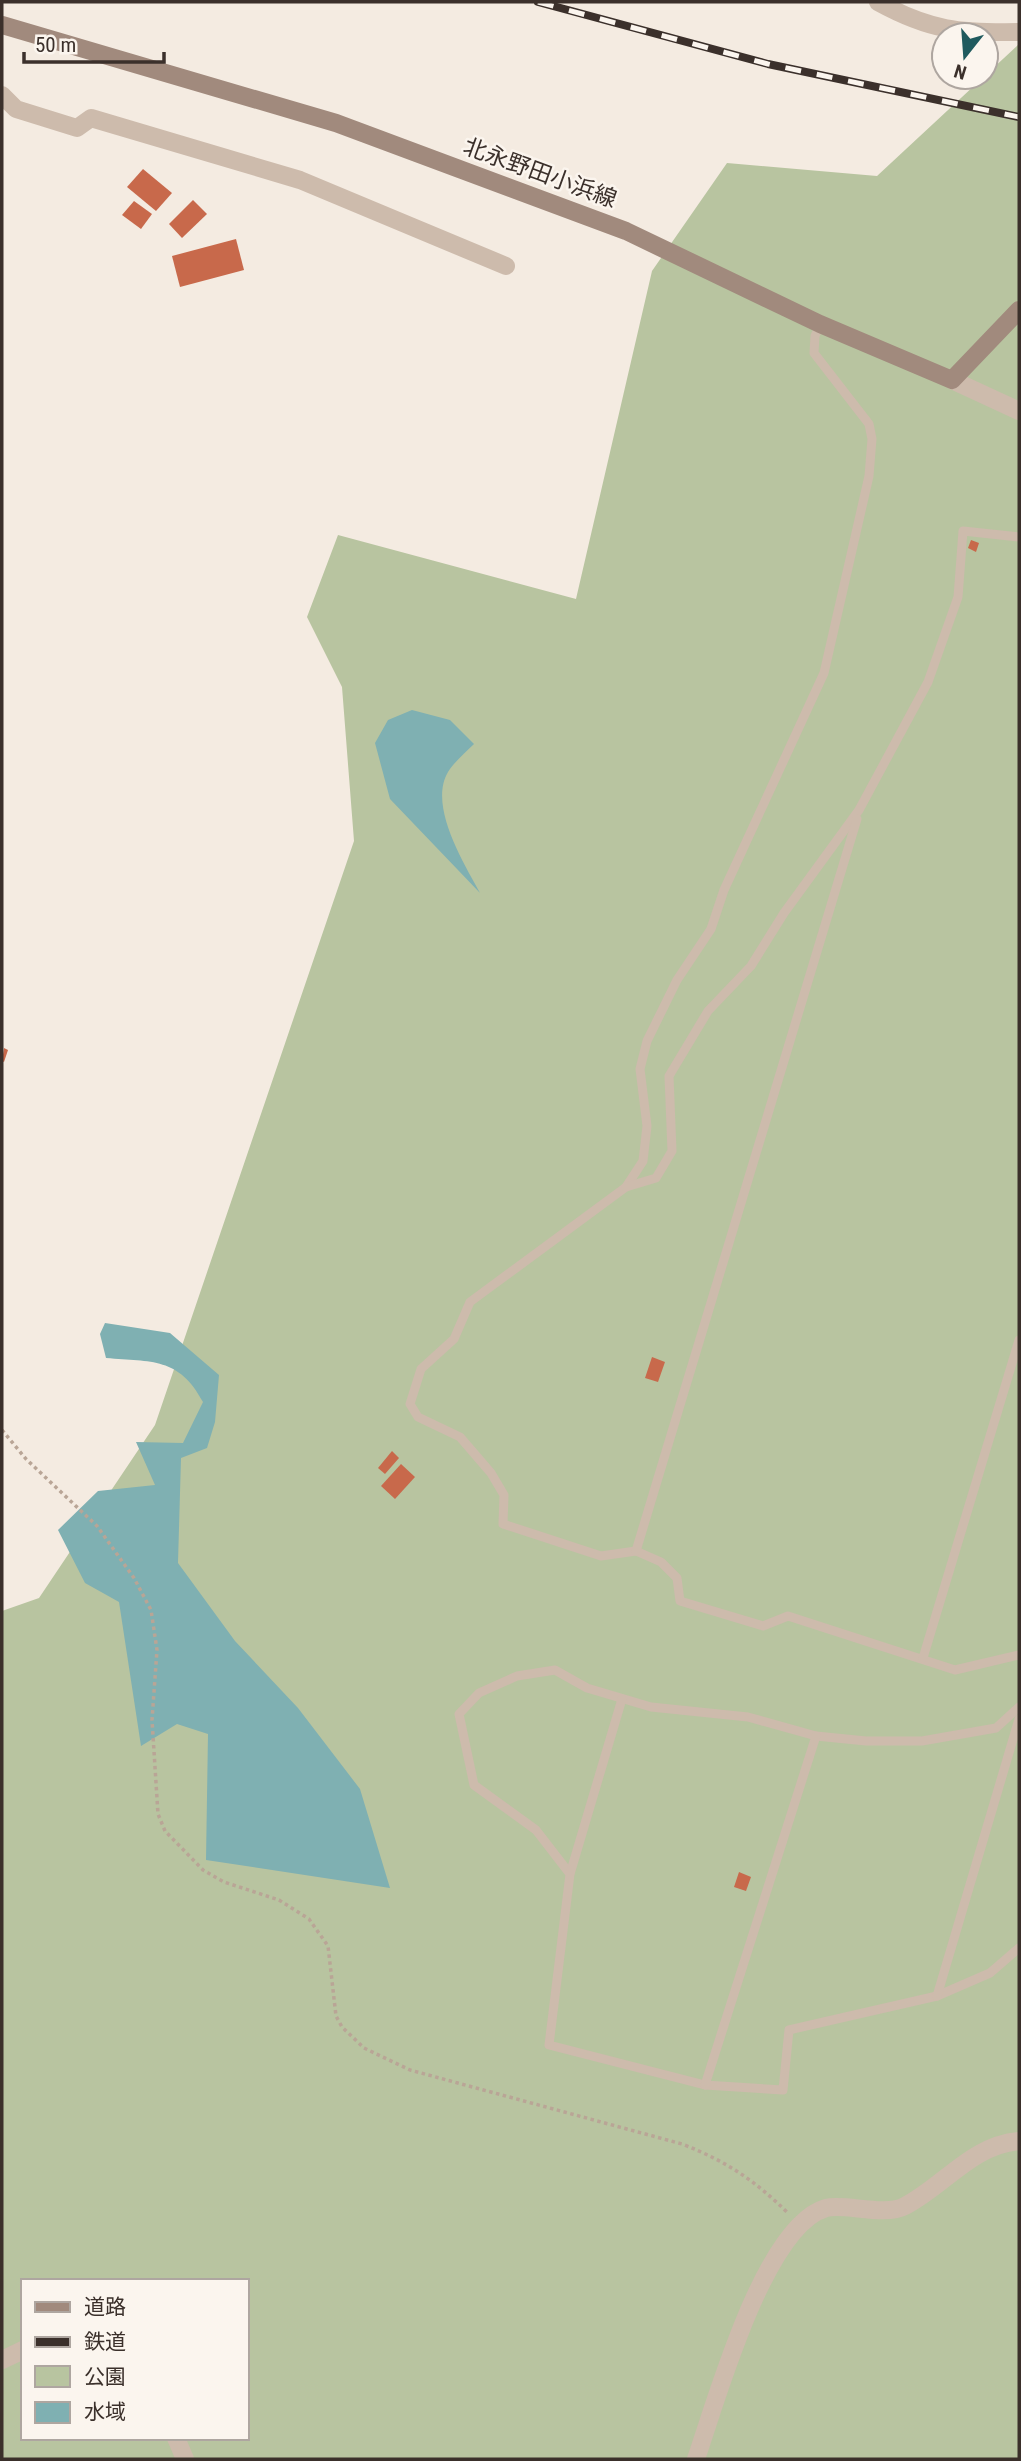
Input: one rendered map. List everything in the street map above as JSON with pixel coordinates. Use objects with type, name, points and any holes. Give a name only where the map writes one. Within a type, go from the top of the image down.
[{"type":"main road","name":"北永野田小浜線","points":[[2,25],[336,123],[626,231],[820,324],[952,380]]},
{"type":"main road","points":[[952,380],[1019,310]]},
{"type":"street","points":[[878,2],[907,18],[939,29],[1019,32]]},
{"type":"street","points":[[2,95],[16,109],[77,128],[91,118],[300,180],[506,266]]},
{"type":"street","points":[[952,380],[1019,411]]},
{"type":"street","points":[[696,2459],[752,2303],[775,2256],[800,2224],[826,2208],[856,2211],[901,2208],[932,2190],[964,2161],[1005,2142],[1019,2141]]},
{"type":"street","points":[[2,2360],[21,2351]]},
{"type":"street","points":[[177,2440],[185,2459]]},
{"type":"lane","points":[[626,1187],[643,1161],[647,1126],[640,1069],[647,1041],[677,980],[711,929],[724,890],[824,673],[869,476],[872,439],[869,424],[847,392],[822,367],[814,353],[815,336],[820,324]]},
{"type":"lane","points":[[1019,537],[964,531],[958,597],[928,682],[859,810],[783,913],[751,966],[708,1011],[669,1076],[672,1152],[656,1178],[626,1187],[470,1301],[454,1339],[421,1368],[410,1404],[418,1417],[460,1437],[491,1473],[504,1495],[503,1524],[601,1556],[636,1551],[661,1562],[677,1578],[680,1601],[763,1626],[788,1616],[955,1670],[1019,1655]]},
{"type":"lane","points":[[636,1551],[859,810]]},
{"type":"lane","points":[[923,1658],[1019,1340]]},
{"type":"lane","points":[[570,1874],[536,1830],[474,1785],[459,1714],[479,1693],[517,1676],[555,1670],[587,1688],[652,1707],[748,1717],[816,1736],[922,1741],[996,1728],[1019,1707]]},
{"type":"lane","points":[[622,1699],[570,1874],[550,2045],[705,2085],[783,2090],[789,2030],[937,1996],[990,1973],[1019,1948]]},
{"type":"lane","points":[[937,1996],[1019,1719]]},
{"type":"lane","points":[[705,2085],[816,1736]]},
{"type":"path","points":[[2,1430],[26,1459],[97,1526],[134,1578],[151,1610],[157,1650],[152,1720],[156,1787],[158,1814],[165,1831],[203,1870],[224,1882],[278,1900],[309,1919],[328,1945],[336,2016],[342,2027],[364,2048],[410,2070],[682,2144],[719,2159],[755,2180],[800,2224]]},
{"type":"green space","points":[[1019,44],[1019,2459],[2,2459],[2,1611],[39,1598],[155,1425],[354,841],[342,687],[307,617],[338,535],[576,599],[652,271],[727,163],[877,176],[968,91],[1000,91],[1000,62]]},
{"type":"water","points":[[412,710],[450,720],[474,744],[448,772],[442,801],[450,834],[480,893],[390,799],[375,743],[388,720]]},
{"type":"water","points":[[105,1323],[170,1333],[219,1375],[215,1422],[207,1448],[181,1458],[178,1563],[235,1641],[298,1708],[360,1789],[390,1888],[206,1860],[208,1734],[177,1724],[141,1746],[119,1602],[85,1583],[58,1530],[98,1491],[155,1485],[136,1442],[183,1443],[203,1402],[194,1387],[174,1369],[151,1362],[106,1358],[100,1334]]},
{"type":"building","points":[[143,169],[172,193],[156,211],[127,187]]},
{"type":"building","points":[[193,200],[207,214],[182,238],[169,224]]},
{"type":"building","points":[[134,201],[152,214],[141,229],[122,215]]},
{"type":"building","points":[[236,239],[244,270],[180,287],[172,256]]},
{"type":"building","points":[[971,540],[979,543],[976,552],[968,548]]},
{"type":"building","points":[[4,1048],[8,1050],[4,1062],[2,1061]]},
{"type":"building","points":[[652,1357],[665,1362],[658,1382],[645,1378]]},
{"type":"building","points":[[392,1451],[399,1458],[385,1474],[378,1468]]},
{"type":"building","points":[[401,1464],[415,1477],[395,1499],[381,1486]]},
{"type":"building","points":[[739,1872],[751,1877],[746,1891],[734,1887]]},
{"type":"railway","points":[[538,2],[768,64],[1019,117]]}]
